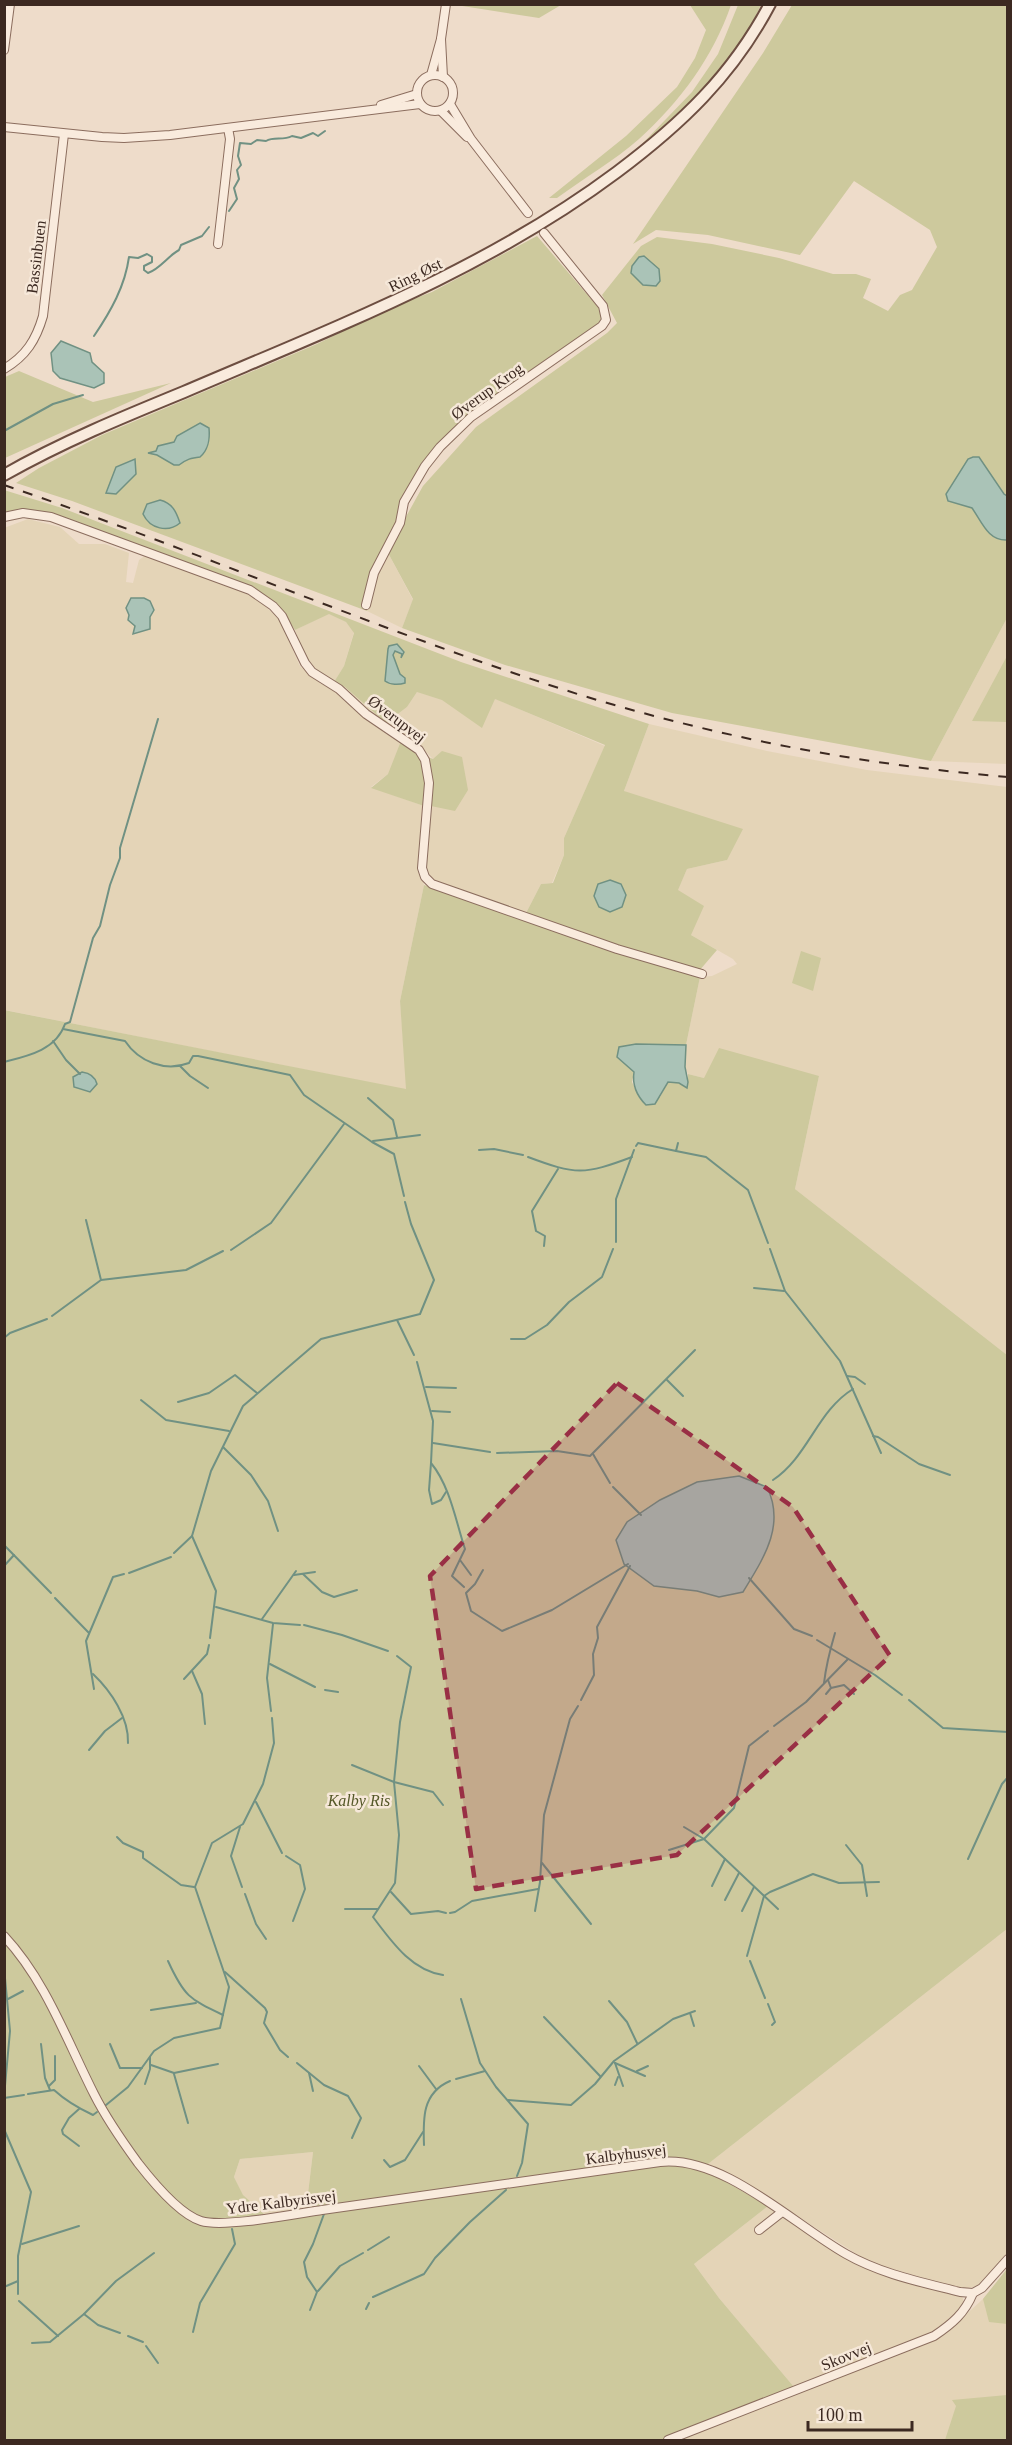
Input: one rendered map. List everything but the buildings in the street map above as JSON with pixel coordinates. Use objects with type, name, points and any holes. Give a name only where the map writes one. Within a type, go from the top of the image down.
[{"type":"main road","name":"Ring Øst","points":[[4,475],[100,427],[383,307],[492,252],[547,220],[639,155],[689,113],[737,59],[770,4]]},
{"type":"street","points":[[4,50],[10,4]]},
{"type":"street","points":[[431,75],[441,39],[446,4]]},
{"type":"street","points":[[441,39],[443,77]]},
{"type":"street","points":[[431,75],[443,77],[452,86],[450,104],[441,111],[429,111],[420,104],[417,94],[422,80],[431,75]]},
{"type":"street","points":[[362,111],[417,94]]},
{"type":"street","points":[[4,127],[124,138],[228,128],[420,104]]},
{"type":"street","points":[[450,104],[471,140],[528,213]]},
{"type":"street","points":[[441,111],[471,140]]},
{"type":"street","points":[[218,244],[230,139],[228,128]]},
{"type":"street","name":"Bassinbuen","points":[[4,369],[28,351],[38,333],[64,134]]},
{"type":"street","name":"Øverup Krog","points":[[366,605],[374,573],[400,523],[404,502],[440,447],[471,417],[602,326],[606,320],[603,306],[544,232]]},
{"type":"street","name":"Øverupvej","points":[[4,517],[23,513],[51,517],[231,581],[250,590],[273,606],[282,616],[305,663],[312,672],[339,689],[366,714],[419,750],[428,769],[429,783],[422,867],[425,877],[432,884],[616,949],[702,974]]},
{"type":"street","name":"Ydre Kalbyrisvej","points":[[4,1936],[14,1946],[47,1998],[95,2096],[115,2130],[139,2164],[174,2204],[189,2216],[216,2224],[497,2185]]},
{"type":"street","name":"Kalbyhusvej","points":[[497,2185],[660,2162],[687,2162],[731,2179],[846,2254],[867,2265],[960,2292],[973,2293]]},
{"type":"street","points":[[759,2230],[782,2212]]},
{"type":"street","name":"Skovvej","points":[[668,2440],[934,2336],[959,2317],[968,2307],[973,2293],[982,2288],[1008,2259]]},
{"type":"highlighted area","points":[[617,1383],[793,1507],[890,1656],[677,1855],[476,1889],[430,1576]]},
{"type":"shaded area","points":[[644,256],[659,269],[660,281],[656,286],[643,285],[631,273],[632,266],[639,257]]},
{"type":"shaded area","points":[[61,341],[90,353],[92,362],[104,373],[104,383],[94,388],[60,378],[53,371],[51,353]]},
{"type":"shaded area","points":[[200,423],[209,428],[209,436],[207,447],[200,457],[174,465],[157,455],[148,453],[156,451],[158,446],[174,442],[177,436]]},
{"type":"shaded area","points":[[979,457],[1007,496],[1007,540],[990,534],[972,508],[948,501],[946,494],[968,459]]},
{"type":"shaded area","points":[[135,459],[136,474],[116,494],[106,493],[116,467]]},
{"type":"shaded area","points":[[160,500],[173,508],[180,523],[165,529],[155,526],[146,519],[143,514],[147,504]]},
{"type":"shaded area","points":[[28,519],[60,527],[79,544],[105,544],[129,553],[126,582],[133,583],[139,560],[147,554],[250,594],[278,617],[300,666],[321,684],[345,687],[386,723],[407,707],[417,692],[453,675],[496,699],[605,746],[564,838],[564,855],[552,883],[541,884],[525,915],[434,883],[427,876],[424,868],[439,756],[433,759],[422,748],[371,787],[424,806],[420,868],[424,885],[400,1001],[407,1090],[5,1010],[4,528]]},
{"type":"shaded area","points":[[387,551],[413,600],[402,628],[367,611],[372,588]]},
{"type":"shaded area","points":[[131,598],[144,598],[150,601],[154,610],[150,617],[150,629],[133,634],[135,626],[128,620],[129,615],[126,608]]},
{"type":"shaded area","points":[[329,613],[346,622],[354,632],[344,666],[334,682],[322,676],[307,662],[295,630]]},
{"type":"shaded area","points":[[1007,618],[1007,764],[931,761]]},
{"type":"shaded area","points":[[397,644],[404,652],[401,658],[402,654],[395,651],[393,655],[400,674],[405,678],[405,683],[400,684],[385,681],[388,649],[389,646]]},
{"type":"shaded area","points":[[649,724],[767,751],[867,770],[1007,787],[1007,1355],[795,1189],[819,1076],[704,1078],[688,1074],[685,1067],[686,1045],[700,977],[712,976],[737,964],[733,959],[691,935],[677,891],[687,869],[727,860],[624,791]]},
{"type":"shaded area","points":[[610,880],[621,884],[626,895],[622,907],[610,912],[599,907],[594,896],[598,884]]},
{"type":"shaded area","points":[[636,1044],[686,1045],[687,1088],[679,1083],[668,1082],[655,1104],[646,1105],[636,1090],[634,1072],[617,1057],[619,1047]]},
{"type":"shaded area","points":[[82,1072],[91,1075],[96,1081],[97,1084],[90,1092],[74,1087],[73,1077]]},
{"type":"shaded area","points":[[739,1476],[767,1487],[774,1515],[770,1542],[743,1592],[719,1597],[697,1591],[654,1586],[624,1564],[616,1540],[627,1522],[660,1500],[697,1482]]},
{"type":"shaded area","points":[[1007,1929],[1007,2253],[979,2286],[960,2289],[869,2262],[738,2178],[708,2164]]},
{"type":"shaded area","points":[[313,2152],[306,2210],[265,2215],[243,2196],[234,2177],[240,2159]]},
{"type":"shaded area","points":[[768,2206],[842,2256],[868,2269],[962,2296],[965,2305],[948,2324],[933,2333],[794,2387],[719,2298],[694,2264]]},
{"type":"shaded area","points":[[1007,2269],[1007,2440],[675,2440],[933,2339],[950,2329],[983,2299]]},
{"type":"green space","points":[[456,4],[561,5],[539,18]]},
{"type":"green space","points":[[690,5],[731,5],[715,43],[694,78],[668,110],[639,139],[557,198],[549,198],[626,136],[677,87],[695,58],[706,30]]},
{"type":"green space","points":[[738,5],[761,5],[743,42],[707,88],[644,146],[643,143],[692,92],[718,54]]},
{"type":"green space","points":[[792,5],[1007,5],[1007,618],[931,761],[672,713],[505,665],[402,628],[413,599],[387,551],[423,486],[476,427],[607,333],[617,323],[602,295],[641,246],[657,237],[712,244],[779,258],[833,274],[856,274],[871,279],[863,298],[888,311],[900,295],[912,290],[937,247],[930,230],[854,181],[800,255],[708,235],[656,230],[633,244],[763,53]]},
{"type":"green space","points":[[537,236],[603,313],[599,324],[479,407],[454,427],[438,444],[379,557],[367,611],[72,501],[16,483],[39,468],[102,435],[317,344],[390,308],[432,292]]},
{"type":"green space","points":[[19,371],[93,402],[171,383],[5,458],[5,377]]},
{"type":"green space","points":[[4,490],[62,508],[461,662],[649,724],[624,791],[743,829],[727,860],[687,869],[678,890],[704,906],[691,935],[717,950],[699,971],[615,947],[525,915],[541,884],[553,883],[564,855],[564,838],[605,745],[495,699],[482,728],[442,700],[417,692],[407,707],[386,723],[345,687],[334,682],[344,666],[354,633],[346,622],[329,614],[295,630],[282,611],[272,602],[50,513],[20,510],[5,513]]},
{"type":"green space","points":[[1007,656],[1007,722],[972,721]]},
{"type":"green space","points":[[401,741],[411,748],[422,762],[425,776],[424,806],[371,788],[388,774]]},
{"type":"green space","points":[[442,751],[462,757],[468,790],[455,811],[431,806],[433,783],[428,757],[433,759]]},
{"type":"green space","name":"Kalby Ris","points":[[424,885],[700,977],[686,1045],[636,1044],[617,1057],[634,1072],[632,1082],[640,1099],[660,1097],[668,1082],[688,1082],[688,1074],[704,1078],[719,1048],[819,1076],[795,1189],[1007,1355],[1007,1929],[708,2164],[707,2171],[768,2206],[694,2264],[719,2298],[794,2387],[661,2440],[5,2440],[4,1010],[406,1089],[400,1001]],"holes":[[[313,2152],[306,2210],[265,2215],[243,2195],[234,2177],[240,2159]]]},
{"type":"green space","points":[[801,951],[821,958],[813,991],[792,983]]},
{"type":"green space","points":[[1007,2269],[1007,2324],[989,2322],[983,2299]]},
{"type":"green space","points":[[1007,2395],[1007,2440],[945,2440],[956,2406],[952,2400]]},
{"type":"waterway","points":[[229,211],[237,199],[234,188],[239,179],[237,170],[241,165],[238,156],[240,143],[251,144],[257,140],[266,141],[292,136],[301,138],[313,133],[318,136],[325,131]]},
{"type":"waterway","points":[[94,336],[116,298],[129,257],[138,258],[147,254],[152,257],[152,262],[144,266],[144,270],[148,273],[179,250],[181,245],[202,236],[209,227]]},
{"type":"waterway","points":[[4,431],[53,404],[83,395]]},
{"type":"waterway","points":[[4,1062],[48,1046],[61,1033],[65,1024],[70,1022],[93,938],[100,926],[110,885],[120,858],[120,848],[158,719]]},
{"type":"waterway","points":[[63,1029],[125,1041],[145,1060],[162,1066],[180,1066],[189,1063],[193,1056],[198,1056],[290,1075],[304,1095],[372,1142],[394,1154],[404,1196]]},
{"type":"waterway","points":[[53,1041],[66,1060],[80,1074]]},
{"type":"waterway","points":[[180,1066],[208,1088]]},
{"type":"waterway","points":[[368,1098],[393,1120],[397,1137]]},
{"type":"waterway","points":[[231,1250],[271,1223],[344,1124]]},
{"type":"waterway","points":[[373,1141],[420,1135]]},
{"type":"waterway","points":[[636,1146],[638,1143],[676,1151],[678,1143]]},
{"type":"waterway","points":[[479,1150],[494,1149],[523,1155]]},
{"type":"waterway","points":[[616,1242],[616,1199],[634,1150]]},
{"type":"waterway","points":[[676,1151],[706,1157],[748,1190],[768,1243]]},
{"type":"waterway","points":[[528,1157],[569,1170],[591,1170],[632,1157]]},
{"type":"waterway","points":[[544,1246],[545,1236],[536,1231],[532,1211],[558,1169]]},
{"type":"waterway","points":[[174,1553],[192,1536],[211,1471],[243,1406],[321,1339],[420,1314],[434,1280],[411,1224],[405,1202]]},
{"type":"waterway","points":[[86,1220],[101,1280]]},
{"type":"waterway","points":[[511,1339],[525,1339],[547,1325],[569,1302],[602,1277],[613,1249]]},
{"type":"waterway","points":[[770,1249],[785,1291],[840,1361],[881,1453]]},
{"type":"waterway","points":[[52,1316],[101,1280],[186,1270],[223,1251]]},
{"type":"waterway","points":[[754,1288],[784,1291]]},
{"type":"waterway","points":[[4,1338],[10,1333],[47,1319]]},
{"type":"waterway","points":[[397,1320],[414,1355]]},
{"type":"waterway","points":[[497,1453],[557,1451],[590,1456],[695,1350]]},
{"type":"waterway","points":[[417,1362],[433,1421],[431,1463],[448,1493],[465,1549],[452,1576],[464,1587]]},
{"type":"waterway","points":[[178,1402],[209,1393],[235,1375],[257,1393]]},
{"type":"waterway","points":[[847,1376],[855,1377],[865,1384]]},
{"type":"waterway","points":[[667,1380],[683,1396]]},
{"type":"waterway","points":[[426,1387],[456,1388]]},
{"type":"waterway","points":[[773,1480],[795,1459],[830,1409],[853,1389]]},
{"type":"waterway","points":[[141,1400],[166,1420],[229,1431]]},
{"type":"waterway","points":[[432,1411],[450,1412]]},
{"type":"waterway","points":[[873,1436],[919,1464],[950,1475]]},
{"type":"waterway","points":[[433,1443],[490,1452]]},
{"type":"waterway","points":[[223,1447],[251,1475],[268,1501],[278,1531]]},
{"type":"waterway","points":[[593,1454],[610,1483]]},
{"type":"waterway","points":[[431,1463],[429,1490],[432,1504],[441,1500],[446,1492]]},
{"type":"waterway","points":[[613,1487],[641,1515]]},
{"type":"waterway","points":[[192,1536],[216,1591],[210,1638]]},
{"type":"waterway","points":[[4,1545],[51,1593]]},
{"type":"waterway","points":[[4,1566],[14,1555]]},
{"type":"waterway","points":[[129,1573],[171,1557]]},
{"type":"waterway","points":[[460,1560],[471,1575]]},
{"type":"waterway","points":[[483,1570],[475,1584],[466,1593],[471,1611],[502,1631],[552,1610],[628,1564]]},
{"type":"waterway","points":[[581,1700],[594,1675],[593,1654],[598,1638],[597,1627],[630,1566]]},
{"type":"waterway","points":[[262,1619],[296,1571]]},
{"type":"waterway","points":[[294,1575],[315,1572]]},
{"type":"waterway","points":[[94,1689],[86,1641],[113,1577],[124,1574]]},
{"type":"waterway","points":[[303,1574],[322,1592],[334,1597],[357,1590]]},
{"type":"waterway","points":[[749,1578],[794,1629],[812,1636]]},
{"type":"waterway","points":[[55,1598],[89,1633]]},
{"type":"waterway","points":[[216,1607],[273,1623],[300,1625]]},
{"type":"waterway","points":[[271,1711],[267,1678],[273,1624]]},
{"type":"waterway","points":[[304,1625],[388,1651]]},
{"type":"waterway","points":[[824,1683],[835,1633]]},
{"type":"waterway","points":[[817,1640],[875,1675],[902,1695]]},
{"type":"waterway","points":[[184,1679],[207,1654],[209,1645]]},
{"type":"waterway","points":[[397,1656],[411,1667],[400,1722],[394,1782],[399,1835],[395,1883],[373,1917],[403,1954],[421,1967],[443,1975]]},
{"type":"waterway","points":[[774,1726],[806,1702],[848,1659]]},
{"type":"waterway","points":[[270,1664],[315,1687]]},
{"type":"waterway","points":[[192,1671],[202,1694],[205,1724]]},
{"type":"waterway","points":[[93,1674],[118,1706],[128,1734],[128,1743]]},
{"type":"waterway","points":[[826,1694],[831,1688],[828,1680]]},
{"type":"waterway","points":[[831,1688],[844,1685],[854,1694]]},
{"type":"waterway","points":[[325,1690],[338,1692]]},
{"type":"waterway","points":[[909,1700],[943,1728],[1008,1732]]},
{"type":"waterway","points":[[535,1911],[540,1882],[544,1815],[570,1719],[578,1706]]},
{"type":"waterway","points":[[89,1750],[105,1731],[122,1718]]},
{"type":"waterway","points":[[106,2105],[128,2087],[154,2051],[174,2038],[220,2028],[229,1987],[195,1887],[212,1843],[243,1824],[263,1784],[274,1743],[272,1718]]},
{"type":"waterway","points":[[669,1850],[704,1839],[734,1808],[749,1746],[768,1731]]},
{"type":"waterway","points":[[352,1765],[394,1782],[433,1792],[443,1805]]},
{"type":"waterway","points":[[968,1859],[1002,1784],[1008,1777]]},
{"type":"waterway","points":[[256,1802],[282,1853]]},
{"type":"waterway","points":[[240,1827],[231,1856],[242,1887]]},
{"type":"waterway","points":[[684,1827],[704,1839],[778,1909]]},
{"type":"waterway","points":[[117,1837],[123,1843],[143,1852],[143,1858],[181,1885],[194,1887]]},
{"type":"waterway","points":[[846,1845],[862,1865],[867,1896]]},
{"type":"waterway","points":[[286,1856],[300,1865],[305,1889],[293,1921]]},
{"type":"waterway","points":[[712,1886],[725,1859]]},
{"type":"waterway","points":[[542,1863],[591,1924]]},
{"type":"waterway","points":[[725,1900],[739,1873]]},
{"type":"waterway","points":[[747,1956],[764,1896],[770,1892],[813,1874],[839,1883],[879,1882]]},
{"type":"waterway","points":[[742,1911],[754,1887]]},
{"type":"waterway","points":[[450,1913],[472,1901],[538,1889]]},
{"type":"waterway","points":[[391,1892],[411,1914],[438,1911],[446,1913]]},
{"type":"waterway","points":[[245,1894],[256,1924],[266,1939]]},
{"type":"waterway","points":[[345,1909],[378,1909]]},
{"type":"waterway","points":[[168,1961],[183,1989],[189,1995],[202,2005],[223,2015]]},
{"type":"waterway","points":[[750,1961],[765,1998]]},
{"type":"waterway","points":[[225,1972],[265,2008],[267,2012],[264,2023],[280,2050],[288,2057]]},
{"type":"waterway","points":[[4,2097],[10,2031],[5,1978]]},
{"type":"waterway","points":[[8,1999],[23,1991]]},
{"type":"waterway","points":[[461,1999],[480,2063],[496,2087],[528,2124],[522,2163],[517,2176]]},
{"type":"waterway","points":[[609,2001],[627,2022],[637,2043]]},
{"type":"waterway","points":[[151,2010],[196,2003]]},
{"type":"waterway","points":[[768,2004],[775,2022],[772,2025]]},
{"type":"waterway","points":[[508,2100],[571,2105],[595,2084],[614,2061],[673,2019],[695,2011]]},
{"type":"waterway","points":[[690,2013],[694,2026]]},
{"type":"waterway","points":[[544,2017],[600,2076]]},
{"type":"waterway","points":[[41,2044],[45,2078],[50,2090]]},
{"type":"waterway","points":[[110,2044],[120,2068],[142,2068]]},
{"type":"waterway","points":[[49,2086],[55,2080],[55,2056]]},
{"type":"waterway","points":[[145,2084],[150,2069],[150,2057]]},
{"type":"waterway","points":[[297,2063],[324,2085],[348,2096],[361,2118],[352,2138]]},
{"type":"waterway","points":[[615,2063],[645,2076]]},
{"type":"waterway","points":[[615,2063],[623,2086]]},
{"type":"waterway","points":[[151,2065],[174,2073],[218,2064]]},
{"type":"waterway","points":[[419,2066],[436,2089]]},
{"type":"waterway","points":[[637,2071],[648,2066]]},
{"type":"waterway","points":[[456,2079],[485,2071]]},
{"type":"waterway","points":[[309,2073],[313,2091]]},
{"type":"waterway","points":[[174,2074],[188,2123]]},
{"type":"waterway","points":[[615,2085],[618,2077]]},
{"type":"waterway","points":[[424,2145],[424,2116],[429,2100],[434,2092],[450,2081]]},
{"type":"waterway","points":[[28,2094],[54,2090],[82,2110],[93,2115],[97,2112]]},
{"type":"waterway","points":[[4,2098],[24,2095]]},
{"type":"waterway","points":[[79,2109],[69,2118],[62,2130],[63,2134],[79,2146]]},
{"type":"waterway","points":[[4,2129],[31,2192],[18,2256],[18,2294]]},
{"type":"waterway","points":[[384,2160],[390,2167],[405,2160],[423,2132]]},
{"type":"waterway","points":[[373,2297],[424,2274],[435,2258],[470,2222],[506,2190]]},
{"type":"waterway","points":[[310,2310],[317,2292],[307,2277],[304,2262],[324,2214]]},
{"type":"waterway","points":[[22,2244],[79,2226]]},
{"type":"waterway","points":[[193,2332],[200,2303],[235,2244],[232,2229]]},
{"type":"waterway","points":[[368,2250],[389,2237]]},
{"type":"waterway","points":[[84,2314],[116,2281],[154,2253]]},
{"type":"waterway","points":[[318,2291],[340,2266],[363,2253]]},
{"type":"waterway","points":[[4,2287],[18,2281]]},
{"type":"waterway","points":[[19,2301],[58,2336]]},
{"type":"waterway","points":[[366,2309],[369,2303]]},
{"type":"waterway","points":[[32,2343],[50,2342],[84,2314],[98,2325],[120,2333]]},
{"type":"waterway","points":[[128,2336],[143,2342]]},
{"type":"waterway","points":[[146,2346],[158,2363]]},
{"type":"railway","points":[[4,485],[149,537],[438,647],[584,696],[688,725],[794,748],[900,765],[1008,777]]}]
